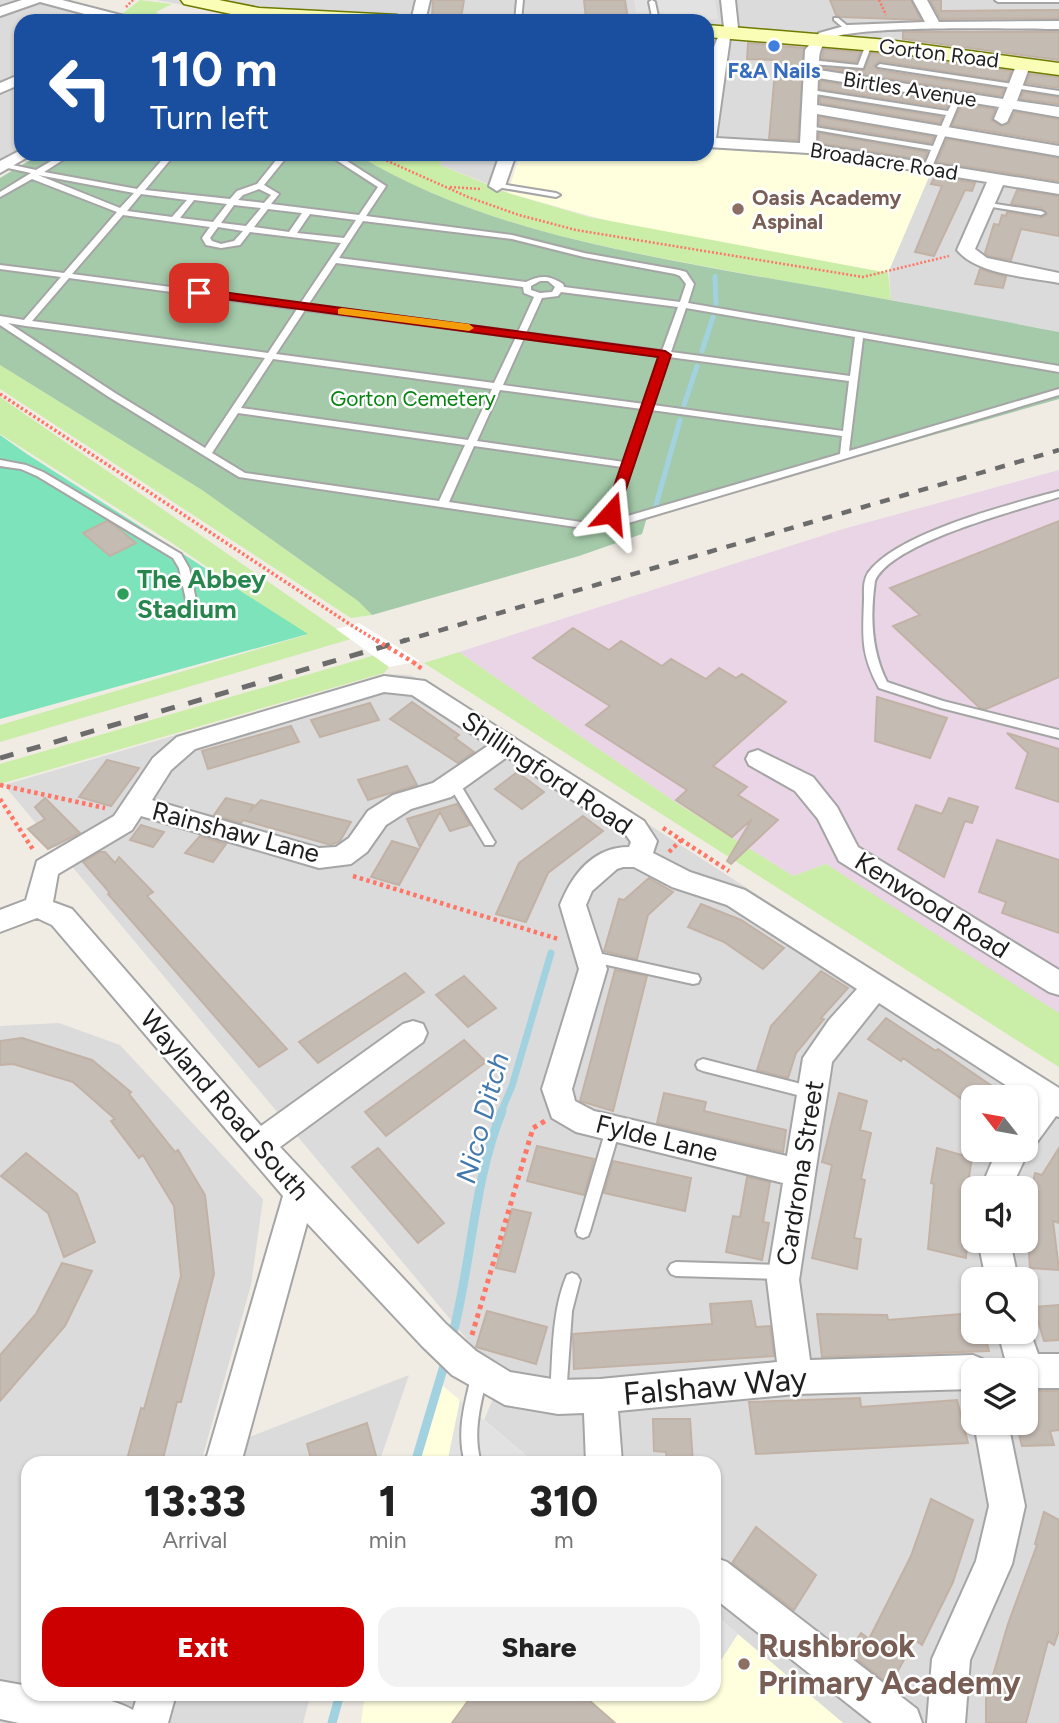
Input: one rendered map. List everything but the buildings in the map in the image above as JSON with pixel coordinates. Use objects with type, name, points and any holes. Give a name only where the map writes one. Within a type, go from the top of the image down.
[{"type":"main road","points":[[197,1],[259,14]]},
{"type":"main road","name":"Gorton Road","points":[[716,32],[819,39],[886,39],[1059,69]]},
{"type":"street","points":[[0,12],[35,0]]},
{"type":"street","points":[[46,0],[100,14]]},
{"type":"street","points":[[714,56],[716,32],[731,28],[727,0]]},
{"type":"street","points":[[920,0],[934,26]]},
{"type":"street","points":[[808,148],[812,50],[819,39],[842,24],[886,39],[934,26],[1059,25]]},
{"type":"street","points":[[986,157],[1024,63]]},
{"type":"street","name":"Birtles Avenue","points":[[812,65],[958,96],[1059,112]]},
{"type":"street","points":[[810,100],[943,131],[986,157],[1059,150]]},
{"type":"street","name":"Broadacre Road","points":[[714,142],[808,148],[928,167],[986,157],[997,178],[1059,189]]},
{"type":"street","points":[[493,186],[505,161]]},
{"type":"street","points":[[997,178],[966,250],[981,262],[1059,278]]},
{"type":"street","name":"Shillingford Road","points":[[46,868],[123,823],[162,764],[186,743],[384,684],[417,687],[635,828],[644,841],[638,857],[681,880],[736,897],[875,989],[1055,1102]]},
{"type":"street","name":"Rainshaw Lane","points":[[134,809],[319,858],[342,857],[358,845],[377,818],[402,802],[442,790],[507,745]]},
{"type":"street","name":"Kenwood Road","points":[[758,759],[804,784],[828,814],[848,854],[1059,984]]},
{"type":"street","name":"Fylde Lane","points":[[638,857],[608,861],[581,885],[573,905],[593,969],[557,1089],[564,1109],[587,1123],[800,1173]]},
{"type":"street","points":[[2,920],[38,907],[46,868]]},
{"type":"street","name":"Wayland Road South","points":[[38,907],[62,917],[300,1193],[434,1335],[483,1375]]},
{"type":"street","name":"Cardrona Street","points":[[796,1377],[783,1280],[818,1058],[839,1029],[875,989]]},
{"type":"street","points":[[259,1145],[413,1033]]},
{"type":"street","points":[[1038,1120],[1055,1102]]},
{"type":"street","points":[[225,1456],[300,1193]]},
{"type":"street","points":[[1038,1371],[1059,1371]]},
{"type":"street","name":"Falshaw Way","points":[[483,1375],[558,1397],[600,1396],[796,1377],[961,1373]]},
{"type":"street","points":[[600,1396],[604,1456]]},
{"type":"street","points":[[946,1723],[951,1660],[993,1564],[1006,1506],[993,1435]]},
{"type":"street","points":[[721,1580],[903,1723]]},
{"type":"street","points":[[0,1700],[119,1723]]},
{"type":"street","points":[[149,1723],[155,1701]]},
{"type":"lane","points":[[998,0],[1059,1]]},
{"type":"lane","points":[[652,2],[655,14]]},
{"type":"lane","points":[[812,65],[861,67],[886,39]]},
{"type":"lane","points":[[880,66],[1059,93]]},
{"type":"lane","points":[[928,167],[958,96]]},
{"type":"lane","points":[[810,100],[950,114]]},
{"type":"lane","points":[[808,128],[936,149]]},
{"type":"lane","points":[[0,195],[57,161]]},
{"type":"lane","points":[[26,323],[165,161]]},
{"type":"lane","points":[[260,186],[275,194],[237,243],[221,246],[209,243],[206,238],[240,192],[260,186],[280,161]]},
{"type":"lane","points":[[207,453],[382,186],[342,161]]},
{"type":"lane","points":[[2,165],[34,175],[122,212],[346,241]]},
{"type":"lane","points":[[34,175],[192,198],[512,237],[584,255],[683,274],[690,284],[648,408],[611,513],[596,527]]},
{"type":"lane","points":[[493,186],[556,195]]},
{"type":"lane","points":[[174,220],[192,198]]},
{"type":"lane","points":[[986,204],[1041,213]]},
{"type":"lane","points":[[291,235],[307,212]]},
{"type":"lane","points":[[334,260],[527,285],[534,280],[544,279],[558,283],[560,289]]},
{"type":"lane","points":[[0,267],[853,379]]},
{"type":"lane","points":[[527,285],[527,290],[539,296],[551,296],[560,289],[682,304],[1058,369]]},
{"type":"lane","points":[[443,504],[539,296]]},
{"type":"lane","points":[[0,320],[846,434]]},
{"type":"lane","points":[[0,320],[112,395],[242,475],[596,527],[611,525],[1059,392]]},
{"type":"lane","points":[[844,456],[859,335]]},
{"type":"lane","points":[[237,410],[626,466]]},
{"type":"lane","points":[[0,463],[23,467],[40,474],[177,556],[184,568],[193,609]]},
{"type":"lane","points":[[1059,494],[909,546],[881,564],[870,578],[866,634],[869,659],[883,684],[941,704],[1059,734]]},
{"type":"lane","points":[[453,782],[489,842]]},
{"type":"lane","points":[[587,952],[693,979]]},
{"type":"lane","points":[[703,1065],[813,1093]]},
{"type":"lane","points":[[583,1231],[613,1129]]},
{"type":"lane","points":[[676,1269],[785,1272]]},
{"type":"lane","points":[[558,1397],[564,1311],[572,1280]]},
{"type":"lane","points":[[470,1456],[467,1437],[483,1375]]},
{"type":"path","points":[[388,161],[519,215],[576,230],[772,264],[863,277],[928,260],[970,253]]},
{"type":"path","points":[[443,186],[493,186]]},
{"type":"path","points":[[0,394],[421,669]]},
{"type":"path","points":[[0,785],[134,809]]},
{"type":"path","points":[[0,799],[46,868]]},
{"type":"path","points":[[342,857],[340,871],[587,952]]},
{"type":"path","points":[[483,1375],[533,1128],[564,1109]]},
{"type":"shaded area","points":[[0,0],[32,0],[82,14],[14,14],[14,153],[0,161]]},
{"type":"shaded area","points":[[156,0],[1059,0],[1059,332],[891,300],[889,270],[931,172],[823,154],[714,146],[714,14],[233,14]]},
{"type":"shaded area","points":[[634,0],[715,0],[718,19],[714,19],[714,14],[636,13]]},
{"type":"shaded area","name":"Oasis Academy Aspinal","points":[[714,147],[823,154],[931,172],[888,273],[623,225],[508,193],[518,161],[714,161]]},
{"type":"shaded area","points":[[441,161],[499,161],[488,184],[440,165]]},
{"type":"shaded area","points":[[1059,470],[1059,1015],[826,864],[793,876],[675,802],[459,652],[843,529]]},
{"type":"shaded area","points":[[386,674],[410,675],[430,683],[1059,1090],[1059,1723],[843,1723],[721,1620],[721,1456],[527,1456],[484,1420],[501,1380],[4,785]]},
{"type":"shaded area","points":[[59,1023],[120,1045],[263,1199],[251,1285],[203,1455],[409,1375],[381,1456],[21,1456],[21,1701],[309,1701],[303,1723],[0,1723],[0,1026]]},
{"type":"shaded area","points":[[437,1381],[527,1456],[420,1456]]},
{"type":"shaded area","points":[[460,1400],[527,1456],[448,1456]]},
{"type":"shaded area","name":"Rushbrook Primary Academy","points":[[721,1620],[843,1723],[361,1723],[364,1701],[721,1701]]},
{"type":"shaded area","points":[[721,1620],[738,1634],[721,1660]]},
{"type":"green space","points":[[140,0],[172,4],[156,12],[158,14],[122,14]]},
{"type":"green space","name":"Gorton Cemetery","points":[[28,161],[369,161],[449,200],[498,218],[598,245],[1059,332],[1059,399],[647,517],[642,534],[579,556],[372,615],[358,601],[202,490],[0,365],[0,178]]},
{"type":"green space","points":[[368,161],[441,161],[440,165],[508,193],[589,217],[888,273],[891,300],[635,253],[552,234],[471,209],[393,175]]},
{"type":"green space","points":[[0,365],[202,490],[358,601],[372,615],[351,618],[0,389]]},
{"type":"green space","points":[[0,397],[351,639],[0,742],[0,725],[306,635],[172,543],[0,434]]},
{"type":"green space","name":"The Abbey Stadium","points":[[0,435],[27,454],[308,634],[0,719]]},
{"type":"green space","points":[[459,652],[675,802],[793,876],[826,864],[1059,1013],[1059,1067],[424,663]]},
{"type":"green space","points":[[375,655],[389,667],[384,673],[0,784],[0,764]]},
{"type":"pier","points":[[359,623],[420,661],[389,667],[336,629]]},
{"type":"waterway","name":"Nico Ditch","points":[[715,278],[716,305]]},
{"type":"waterway","name":"Nico Ditch","points":[[702,351],[713,317]]},
{"type":"waterway","name":"Nico Ditch","points":[[684,405],[697,366]]},
{"type":"waterway","name":"Nico Ditch","points":[[654,512],[680,420]]},
{"type":"waterway","name":"Nico Ditch","points":[[501,1112],[512,1086],[551,953]]},
{"type":"waterway","name":"Nico Ditch","points":[[452,1337],[485,1166],[502,1111]]},
{"type":"waterway","name":"Nico Ditch","points":[[417,1456],[446,1359]]},
{"type":"waterway","name":"Nico Ditch","points":[[332,1723],[338,1701]]},
{"type":"railway","points":[[400,642],[1059,450]]},
{"type":"railway","points":[[0,758],[406,640]]},
{"type":"slow traffic","points":[[342,311],[469,328]]},
{"type":"place","name":"F&A Nails","points":[[774,46]]},
{"type":"place","name":"Oasis Academy Aspinal","points":[[738,209]]},
{"type":"place","name":"The Abbey Stadium","points":[[123,594]]},
{"type":"place","name":"Rushbrook Primary Academy","points":[[744,1664]]},
{"type":"route","points":[[199,293],[665,355],[611,513]]}]
